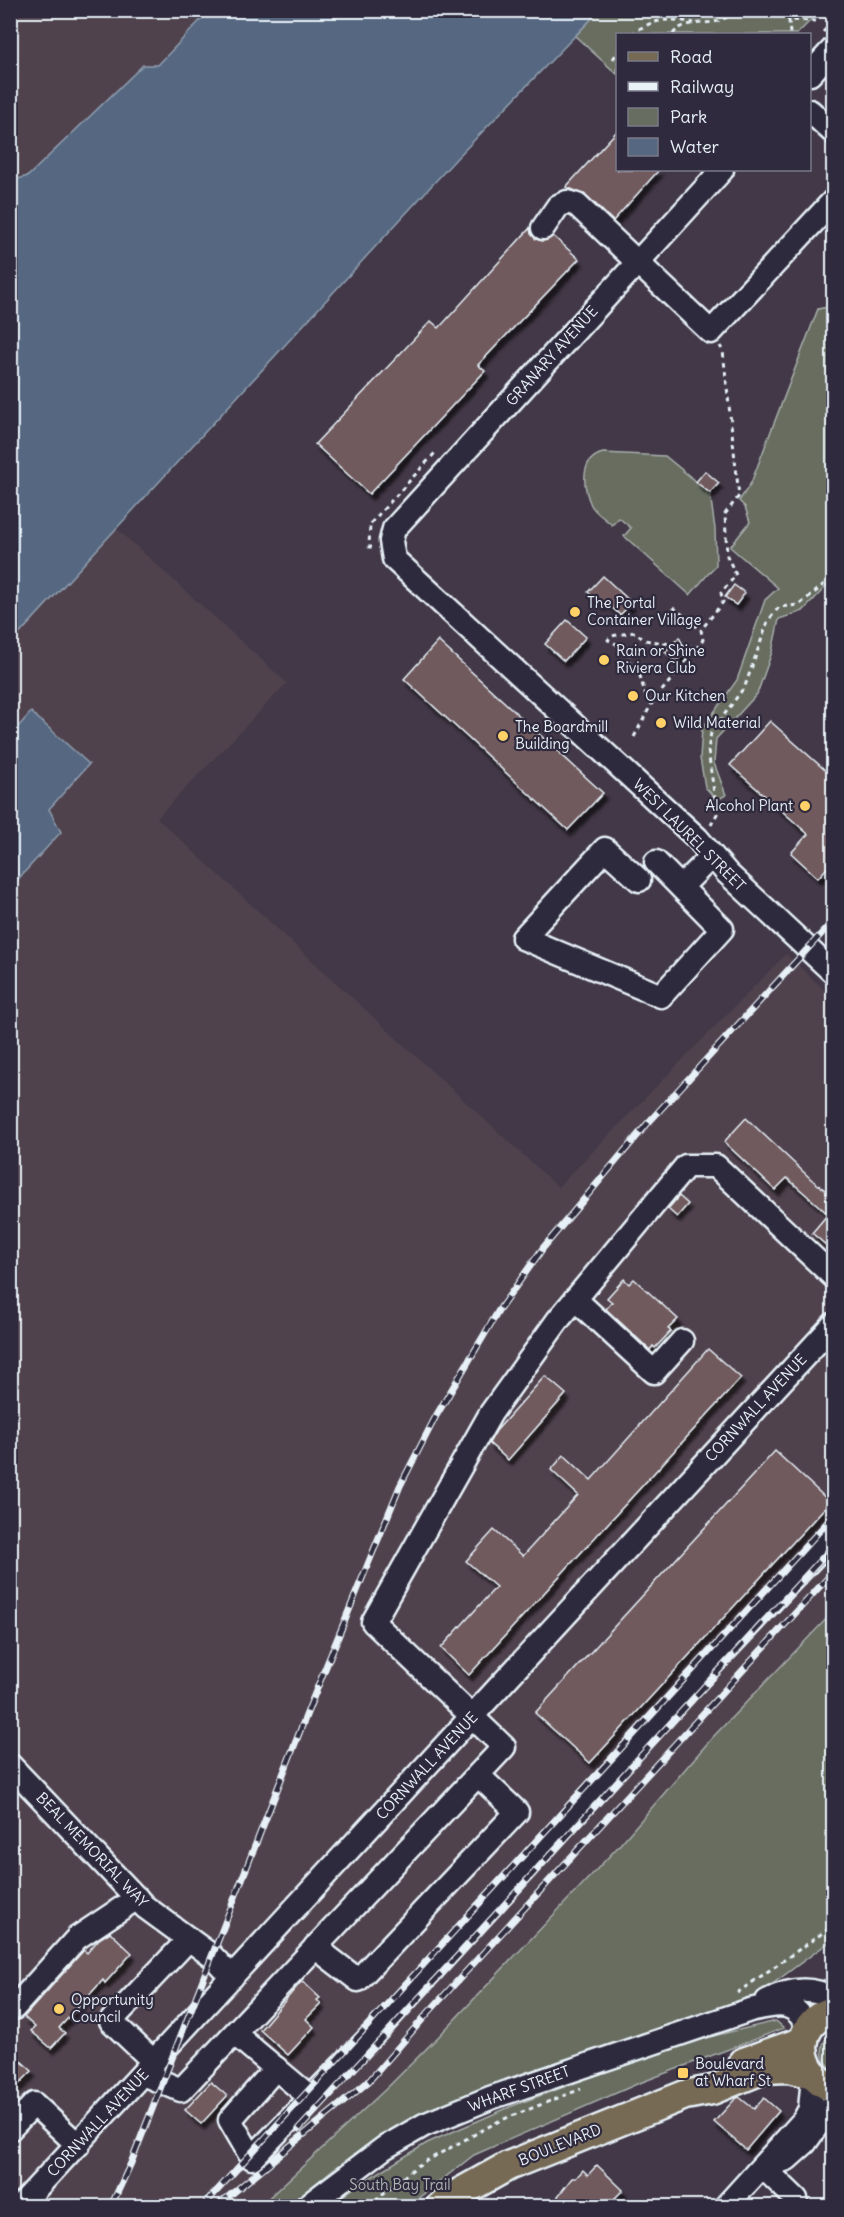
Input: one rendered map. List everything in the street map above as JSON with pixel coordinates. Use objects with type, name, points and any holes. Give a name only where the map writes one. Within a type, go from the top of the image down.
[{"type":"main road","name":"BOULEVARD","points":[[685,2095],[707,2077],[806,2035],[816,2019],[834,2011]]},
{"type":"main road","points":[[806,2035],[803,2054],[806,2066],[819,2079]]},
{"type":"main road","name":"BOULEVARD","points":[[441,2206],[454,2196],[508,2166],[685,2095],[712,2090],[764,2069],[788,2068],[819,2079]]},
{"type":"street","points":[[811,73],[834,48]]},
{"type":"street","points":[[811,112],[834,133]]},
{"type":"street","name":"GRANARY AVENUE","points":[[391,548],[394,529],[721,171]]},
{"type":"street","points":[[543,228],[558,206],[567,202],[572,203],[711,332],[834,200]]},
{"type":"street","name":"WEST LAUREL STREET","points":[[391,548],[394,559],[697,838],[727,873],[834,973]]},
{"type":"street","points":[[639,880],[605,849],[523,938],[661,996],[722,929],[656,862]]},
{"type":"street","points":[[681,887],[712,856]]},
{"type":"street","points":[[189,1939],[111,2021],[148,2068],[181,2090],[504,1747],[373,1622],[491,1413],[558,1320],[686,1166],[716,1166],[834,1276]]},
{"type":"street","points":[[575,1299],[654,1372],[682,1341]]},
{"type":"street","name":"CORNWALL AVENUE","points":[[20,2206],[834,1324]]},
{"type":"street","points":[[276,2068],[230,2120],[252,2158],[382,2025],[691,1686],[834,1535]]},
{"type":"street","name":"BEAL MEMORIAL WAY","points":[[10,1765],[141,1902],[212,1956],[232,1977]]},
{"type":"street","points":[[315,1947],[358,1980],[517,1812],[477,1774]]},
{"type":"street","points":[[14,2008],[77,1938],[141,1902]]},
{"type":"street","points":[[750,2010],[783,1992],[798,1990],[834,1999]]},
{"type":"street","points":[[750,2010],[778,2004],[788,2006],[801,2015],[806,2035]]},
{"type":"street","name":"WHARF STREET","points":[[307,2206],[384,2148],[423,2126],[490,2098],[750,2010]]},
{"type":"street","points":[[234,2034],[310,2097]]},
{"type":"street","points":[[726,2206],[804,2120],[810,2109],[819,2079]]},
{"type":"street","points":[[763,2167],[787,2158],[805,2143],[834,2102]]},
{"type":"street","points":[[10,2129],[34,2104],[78,2145]]},
{"type":"street","points":[[763,2167],[796,2199]]},
{"type":"path","points":[[675,33],[696,23],[717,21],[740,10]]},
{"type":"path","points":[[780,10],[789,20],[790,33]]},
{"type":"path","points":[[633,33],[648,23],[670,18],[696,23]]},
{"type":"path","points":[[789,20],[816,21]]},
{"type":"path","points":[[613,59],[616,54]]},
{"type":"path","points":[[701,630],[723,602],[721,593],[736,575],[727,556],[725,514],[739,496],[723,351],[711,332]]},
{"type":"path","points":[[711,825],[717,814],[708,750],[711,733],[745,686],[768,621],[779,607],[799,605],[834,573]]},
{"type":"path","points":[[634,737],[652,703],[703,640],[701,630],[673,607]]},
{"type":"path","points":[[652,703],[646,697],[640,676],[628,661],[629,650],[608,640],[610,636],[635,632],[644,640],[697,648]]},
{"type":"path","points":[[750,1984],[834,1925]]},
{"type":"path","points":[[368,2206],[417,2166],[488,2127],[585,2088]]},
{"type":"shaded area","points":[[11,11],[209,11],[158,66],[28,176],[11,181]]},
{"type":"shaded area","points":[[115,527],[287,683],[157,818],[558,1187],[786,954],[833,998],[833,1612],[712,1738],[616,1849],[439,2036],[388,2087],[260,2206],[11,2206],[11,887],[61,832],[49,809],[31,712],[11,735],[10,643]]},
{"type":"green space","points":[[599,11],[820,11],[798,33],[616,33],[616,73],[575,36]]},
{"type":"green space","points":[[833,306],[833,579],[803,611],[779,619],[772,652],[757,694],[716,739],[714,763],[726,795],[717,800],[705,787],[700,758],[702,729],[737,680],[765,600],[778,588],[730,547],[750,522],[745,507],[739,501],[751,483],[818,309]]},
{"type":"green space","points":[[603,453],[665,456],[710,493],[715,529],[716,565],[690,595],[624,536],[631,528],[619,518],[612,525],[591,505],[586,490],[585,475],[590,461]]},
{"type":"green space","points":[[833,1612],[833,1939],[748,2002],[707,2018],[500,2082],[417,2117],[333,2169],[289,2206],[260,2206],[388,2087],[439,2036],[616,1849],[712,1738]]},
{"type":"green space","name":"South Bay Trail","points":[[776,2021],[784,2028],[637,2084],[474,2155],[408,2206],[329,2206],[358,2185],[427,2143],[512,2106],[684,2043]]},
{"type":"green space","points":[[833,2032],[833,2069],[825,2060],[822,2050],[828,2036]]},
{"type":"water","points":[[209,11],[599,11],[456,159],[11,643],[11,181],[28,176],[143,65],[158,65]]},
{"type":"water","points":[[31,712],[89,764],[49,809],[61,832],[11,887],[11,735]]},
{"type":"building","points":[[616,132],[616,171],[658,171],[613,221],[586,195],[566,187]]},
{"type":"building","points":[[530,228],[531,234],[536,239],[543,241],[553,236],[579,259],[478,365],[485,371],[369,494],[315,444],[431,321],[439,328]]},
{"type":"building","points":[[705,471],[719,483],[710,493],[696,482]]},
{"type":"building","points":[[603,576],[632,603],[620,615],[605,601],[602,605],[588,592]]},
{"type":"building","points":[[734,585],[745,593],[736,605],[725,597]]},
{"type":"building","points":[[567,620],[586,637],[564,661],[545,644]]},
{"type":"building","points":[[679,637],[686,651],[676,662],[665,652]]},
{"type":"building","name":"The Boardmill Building","points":[[438,641],[603,793],[568,830],[404,679]]},
{"type":"building","name":"Alcohol Plant","points":[[770,721],[834,778],[834,860],[818,878],[791,853],[808,834],[730,765]]},
{"type":"building","points":[[746,1118],[811,1179],[834,1197],[834,1252],[812,1233],[828,1214],[787,1178],[775,1190],[724,1142]]},
{"type":"building","points":[[679,1196],[688,1204],[677,1217],[668,1209]]},
{"type":"building","points":[[624,1279],[629,1284],[634,1279],[678,1319],[668,1329],[671,1331],[655,1348],[653,1346],[650,1350],[606,1309],[612,1302],[607,1298]]},
{"type":"building","points":[[708,1349],[741,1378],[469,1675],[441,1648],[496,1587],[466,1561],[494,1530],[523,1556],[578,1495],[551,1470],[564,1455],[591,1480]]},
{"type":"building","points":[[545,1376],[566,1394],[508,1460],[489,1443],[496,1431]]},
{"type":"building","points":[[775,1451],[830,1502],[590,1763],[535,1713]]},
{"type":"building","points":[[110,1932],[132,1953],[105,1983],[103,1980],[59,2028],[65,2033],[51,2048],[31,2031],[35,2027],[24,2017],[84,1950],[87,1953],[99,1939]]},
{"type":"building","points":[[301,1982],[320,1998],[317,2000],[321,2004],[306,2019],[314,2027],[288,2055],[260,2030]]},
{"type":"building","points":[[10,2051],[32,2071],[10,2093]]},
{"type":"building","points":[[211,2082],[227,2096],[201,2124],[185,2110]]},
{"type":"building","points":[[739,2097],[754,2109],[764,2098],[779,2111],[746,2150],[714,2122]]},
{"type":"building","points":[[597,2165],[623,2190],[607,2206],[558,2206],[558,2196],[572,2178],[576,2178],[583,2170],[588,2175]]},
{"type":"railway","points":[[111,2206],[131,2163],[309,1708],[400,1486],[436,1416],[499,1310],[543,1248],[648,1123],[834,920]]},
{"type":"railway","points":[[203,2206],[834,1515]]},
{"type":"railway","points":[[299,2129],[834,1545]]},
{"type":"railway","points":[[217,2206],[369,2081],[428,2013],[834,1571]]},
{"type":"place","name":"The Portal Container Village","points":[[575,612]]},
{"type":"place","name":"Rain or Shine Riviera Club","points":[[604,660]]},
{"type":"place","name":"Our Kitchen","points":[[633,696]]},
{"type":"place","name":"Wild Material","points":[[661,723]]},
{"type":"place","name":"The Boardmill Building","points":[[503,736]]},
{"type":"place","name":"Alcohol Plant","points":[[805,806]]},
{"type":"place","name":"Opportunity Council","points":[[59,2009]]},
{"type":"place","name":"Boulevard at Wharf St","points":[[683,2073]]}]
